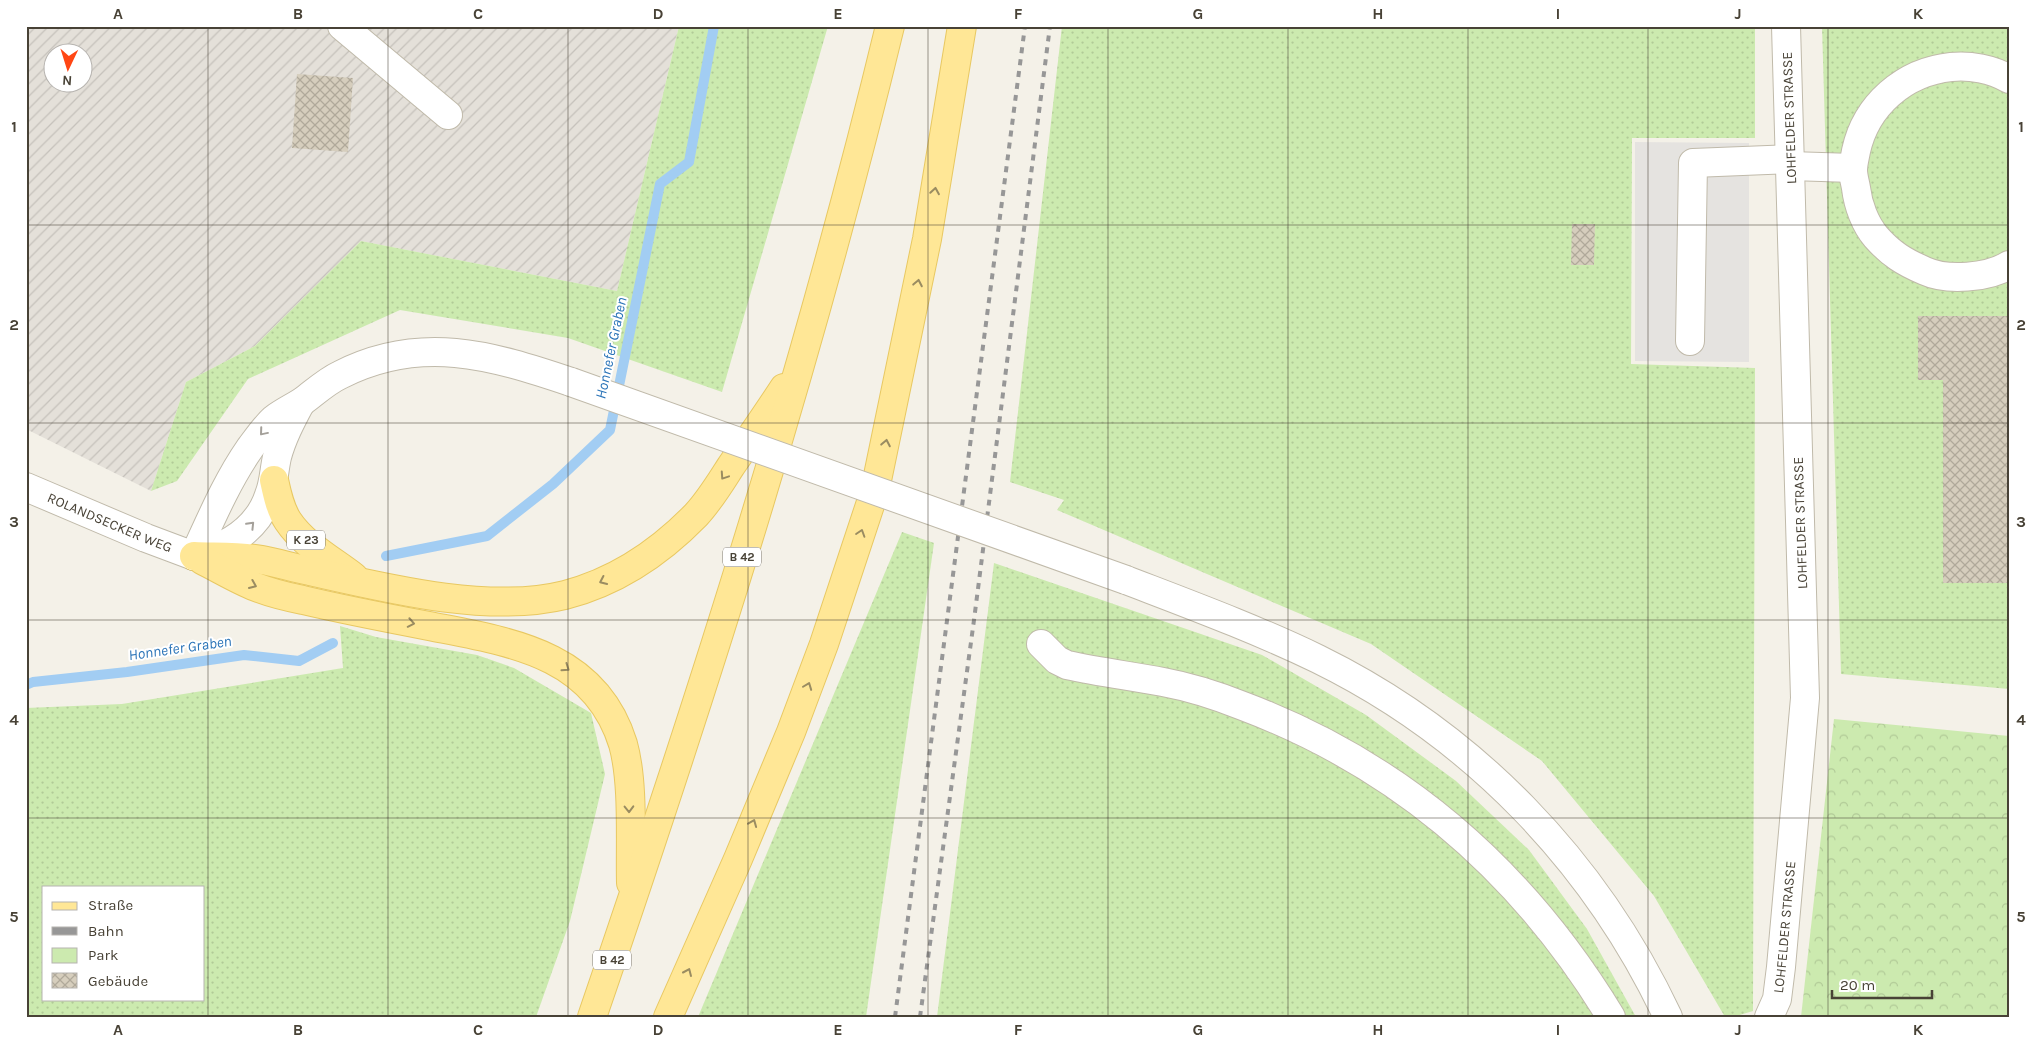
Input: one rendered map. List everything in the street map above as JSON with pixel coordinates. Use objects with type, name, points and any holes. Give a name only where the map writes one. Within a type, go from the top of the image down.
[{"type":"main road","name":"B 42","points":[[592,1017],[716,643],[800,364],[849,188],[890,26]]},
{"type":"main road","points":[[668,1017],[738,859],[791,732],[824,644],[875,490],[927,239],[962,26]]},
{"type":"main road","points":[[194,556],[261,559],[414,593],[461,599],[513,600],[564,595],[596,584],[624,571],[657,549],[697,513],[712,494],[800,364]]},
{"type":"main road","name":"K 23","points":[[274,480],[288,521],[299,534],[308,543],[361,582]]},
{"type":"main road","points":[[194,556],[265,590],[359,613],[493,638],[529,649],[558,663],[579,678],[601,698],[623,744],[629,794],[631,904]]},
{"type":"street","points":[[342,26],[448,115]]},
{"type":"street","name":"LOHFELDER STRASSE","points":[[1769,1017],[1777,999],[1780,975],[1805,698],[1786,26]]},
{"type":"street","points":[[2009,79],[2000,74],[1967,66],[1933,69],[1902,82],[1876,105],[1860,135],[1853,168],[1858,204],[1874,236],[1901,260],[1934,275],[1969,277],[2009,265]]},
{"type":"street","points":[[1690,341],[1693,162],[1790,163],[1853,168]]},
{"type":"street","name":"K 23","points":[[194,556],[224,493],[249,450],[275,419],[338,376],[359,366],[409,352],[459,353],[533,369],[1126,580],[1242,624],[1320,660],[1349,676],[1418,717],[1463,752],[1509,792],[1539,823],[1578,869],[1618,924],[1649,977],[1668,1017]]},
{"type":"street","name":"K 23","points":[[194,556],[213,551],[251,527],[264,508],[274,480],[282,442],[301,402]]},
{"type":"street","name":"ROLANDSECKER WEG","points":[[26,488],[194,556]]},
{"type":"street","points":[[1041,644],[1057,660],[1067,665],[1166,682],[1242,706],[1335,747],[1385,778],[1417,799],[1458,832],[1496,868],[1546,922],[1586,977],[1611,1017]]},
{"type":"shaded area","points":[[26,26],[679,26],[617,291],[361,241],[255,346],[186,382],[151,491],[26,429]]},
{"type":"shaded area","points":[[1635,142],[1749,143],[1749,362],[1635,361]]},
{"type":"green space","points":[[679,26],[828,26],[722,392],[568,338],[400,310],[248,379],[177,481],[151,491],[186,382],[255,346],[361,241],[617,291]]},
{"type":"green space","points":[[1062,26],[1755,26],[1755,138],[1632,138],[1631,364],[1755,368],[1753,1011],[1733,1017],[1725,1017],[1654,896],[1542,761],[1371,644],[1057,510],[1064,500],[1010,482]]},
{"type":"green space","points":[[1822,26],[2009,26],[2009,689],[1841,674]]},
{"type":"green space","points":[[902,532],[934,543],[866,1017],[698,1017]]},
{"type":"green space","points":[[994,563],[1262,655],[1366,715],[1456,781],[1529,850],[1587,929],[1636,1017],[937,1017]]},
{"type":"green space","points":[[340,626],[376,637],[477,655],[514,668],[591,713],[605,774],[570,921],[536,1017],[26,1017],[26,708],[122,704],[343,668]]},
{"type":"green space","points":[[1834,719],[2009,736],[2009,1017],[1801,1017]]},
{"type":"building","points":[[297,74],[353,78],[348,152],[292,148]]},
{"type":"building","points":[[1572,224],[1595,224],[1594,265],[1571,265]]},
{"type":"building","points":[[1918,316],[2009,316],[2009,583],[1943,583],[1943,380],[1918,380]]},
{"type":"waterway","name":"Honnefer Graben","points":[[386,556],[487,536],[553,484],[610,430],[660,184],[689,162],[714,26]]},
{"type":"waterway","name":"Honnefer Graben","points":[[26,685],[33,682],[127,672],[244,655],[299,661],[333,643]]},
{"type":"railway","points":[[895,1017],[1025,26]]},
{"type":"railway","points":[[920,1017],[974,620],[1050,26]]}]
